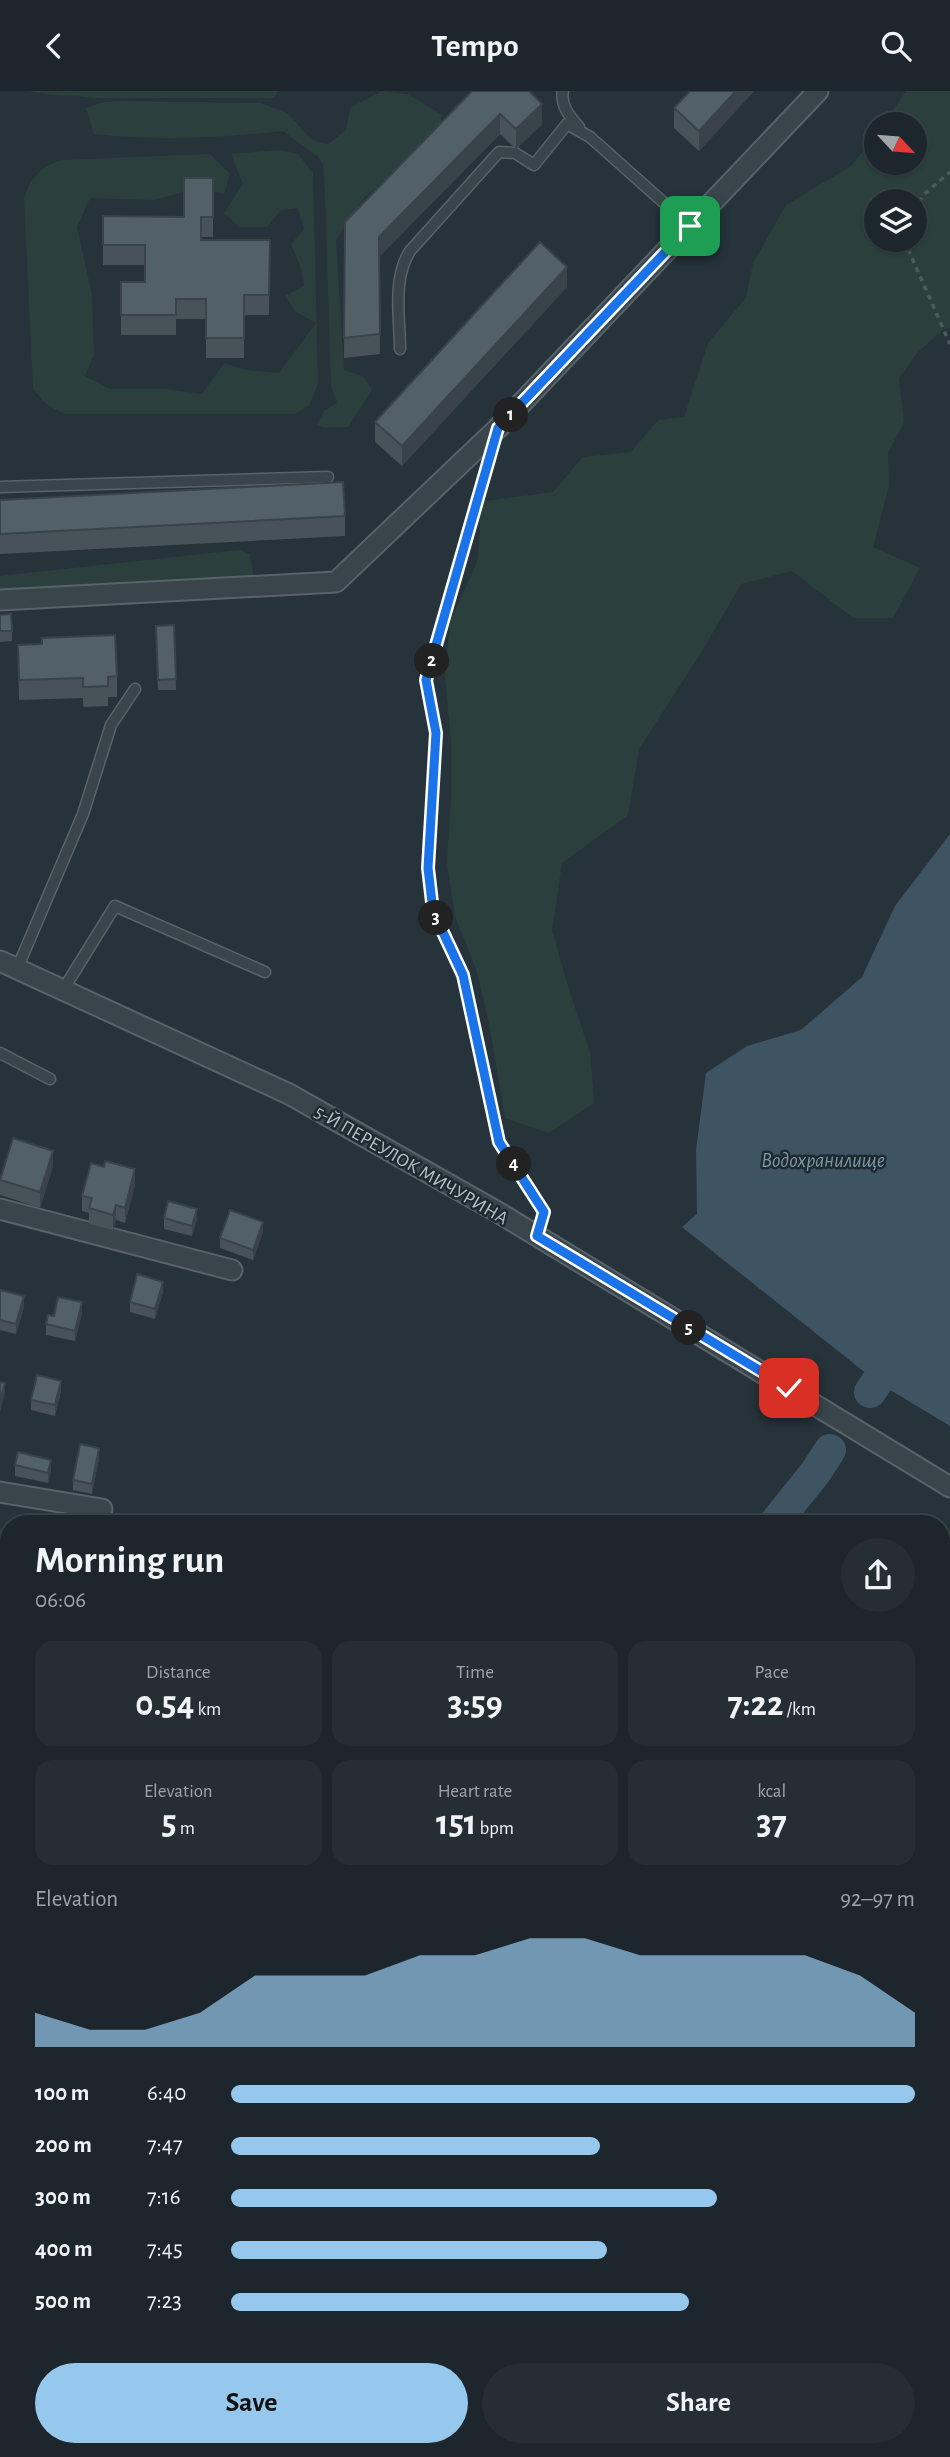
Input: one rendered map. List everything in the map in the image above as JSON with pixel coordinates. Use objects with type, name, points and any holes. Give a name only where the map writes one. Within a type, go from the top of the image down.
[{"type":"street","points":[[0,600],[336,582],[498,428],[818,91]]},
{"type":"street","name":"5-Й ПЕРЕУЛОК МИЧУРИНА","points":[[9,965],[289,1094],[537,1236],[950,1487]]},
{"type":"street","points":[[0,1209],[232,1270]]},
{"type":"street","points":[[0,1492],[102,1509]]},
{"type":"lane","points":[[563,91],[562,99],[567,112],[585,134],[690,226]]},
{"type":"lane","points":[[400,349],[399,277],[402,264],[410,251],[499,152],[514,153],[534,165],[567,124],[585,134]]},
{"type":"lane","points":[[0,487],[328,477]]},
{"type":"lane","points":[[9,965],[83,814],[111,726],[135,689]]},
{"type":"lane","points":[[63,990],[115,906],[265,972]]},
{"type":"lane","points":[[0,1053],[50,1079]]},
{"type":"path","points":[[927,192],[950,172]]},
{"type":"path","points":[[909,252],[950,345]]},
{"type":"path","points":[[498,428],[426,680],[436,733],[428,868],[433,911],[463,975],[499,1142],[544,1212],[537,1236]]},
{"type":"green space","points":[[28,91],[278,91],[274,98],[94,98]]},
{"type":"green space","points":[[382,91],[407,94],[443,115],[435,138],[363,199],[336,240],[344,370],[364,377],[372,390],[348,427],[324,428],[316,425],[325,410],[337,403],[331,386],[325,193],[323,164],[318,157],[283,131],[188,138],[94,134],[86,108],[118,101],[261,103],[287,113],[313,141],[328,144],[346,130],[350,108]]},
{"type":"green space","points":[[906,91],[950,91],[950,328],[944,329],[917,353],[899,378],[904,422],[888,453],[889,486],[873,547],[920,568],[893,618],[853,618],[792,571],[741,584],[701,653],[639,749],[628,815],[562,863],[552,931],[590,1052],[594,1103],[549,1133],[505,1118],[489,1023],[476,969],[455,916],[447,863],[451,741],[445,677],[450,622],[477,562],[480,531],[478,502],[553,492],[583,457],[631,452],[658,420],[684,417],[708,343],[746,298],[753,263],[786,205],[851,166],[864,150],[864,175],[928,175],[928,112],[892,112]]},
{"type":"green space","points":[[280,150],[298,154],[313,173],[318,384],[309,405],[295,414],[64,414],[46,404],[33,389],[24,198],[38,174],[62,160],[210,154],[230,174],[224,194],[199,188],[154,200],[90,198],[77,227],[92,295],[94,355],[85,376],[110,389],[165,389],[202,394],[224,363],[246,370],[279,373],[316,323],[296,312],[285,296],[304,286],[301,268],[291,244],[304,229],[298,208],[281,210],[267,227],[239,227],[224,213],[243,184],[231,154]]},
{"type":"green space","points":[[239,550],[250,554],[254,578],[0,591],[0,576]]},
{"type":"water","name":"Водохранилище","points":[[950,834],[950,1426],[877,1382],[682,1227],[697,1214],[696,1150],[706,1073],[747,1046],[801,1030],[862,977],[895,906]]},
{"type":"building","points":[[472,91],[529,91],[542,104],[516,129],[500,114],[379,237],[380,334],[344,338],[345,222]]},
{"type":"building","points":[[690,91],[736,91],[699,131],[674,108]]},
{"type":"building","points":[[184,178],[213,178],[213,217],[201,217],[201,240],[270,240],[269,295],[244,295],[244,338],[206,338],[206,299],[176,299],[176,315],[121,315],[121,282],[145,282],[145,245],[103,245],[103,216],[184,217]]},
{"type":"building","points":[[540,242],[567,267],[402,446],[375,422]]},
{"type":"building","points":[[343,482],[345,516],[0,534],[0,500]]},
{"type":"building","points":[[11,614],[12,631],[0,631],[0,615]]},
{"type":"building","points":[[174,625],[176,679],[158,680],[156,626]]},
{"type":"building","points":[[115,635],[117,676],[108,677],[108,686],[83,687],[83,678],[19,680],[18,645],[42,644],[42,638]]},
{"type":"building","points":[[13,1138],[53,1151],[40,1192],[0,1180]]},
{"type":"building","points":[[105,1161],[135,1169],[125,1208],[116,1205],[113,1215],[89,1208],[92,1198],[82,1196],[91,1163],[104,1167]]},
{"type":"building","points":[[168,1201],[197,1209],[192,1226],[164,1218]]},
{"type":"building","points":[[230,1210],[263,1222],[253,1250],[220,1238]]},
{"type":"building","points":[[137,1274],[163,1282],[155,1309],[130,1302]]},
{"type":"building","points":[[0,1290],[24,1296],[16,1324],[0,1320]]},
{"type":"building","points":[[58,1297],[82,1302],[75,1331],[46,1324],[48,1315],[54,1316]]},
{"type":"building","points":[[37,1375],[61,1381],[55,1405],[31,1400]]},
{"type":"building","points":[[0,1382],[5,1383],[0,1402]]},
{"type":"building","points":[[80,1444],[99,1448],[92,1484],[73,1480]]},
{"type":"building","points":[[18,1452],[51,1460],[48,1473],[15,1465]]},
{"type":"waterway","points":[[870,1392],[877,1382]]},
{"type":"waterway","points":[[781,1515],[830,1450]]},
{"type":"route","points":[[690,226],[498,428],[426,680],[436,733],[428,868],[433,911],[463,975],[499,1142],[544,1212],[537,1236],[789,1388]]}]
